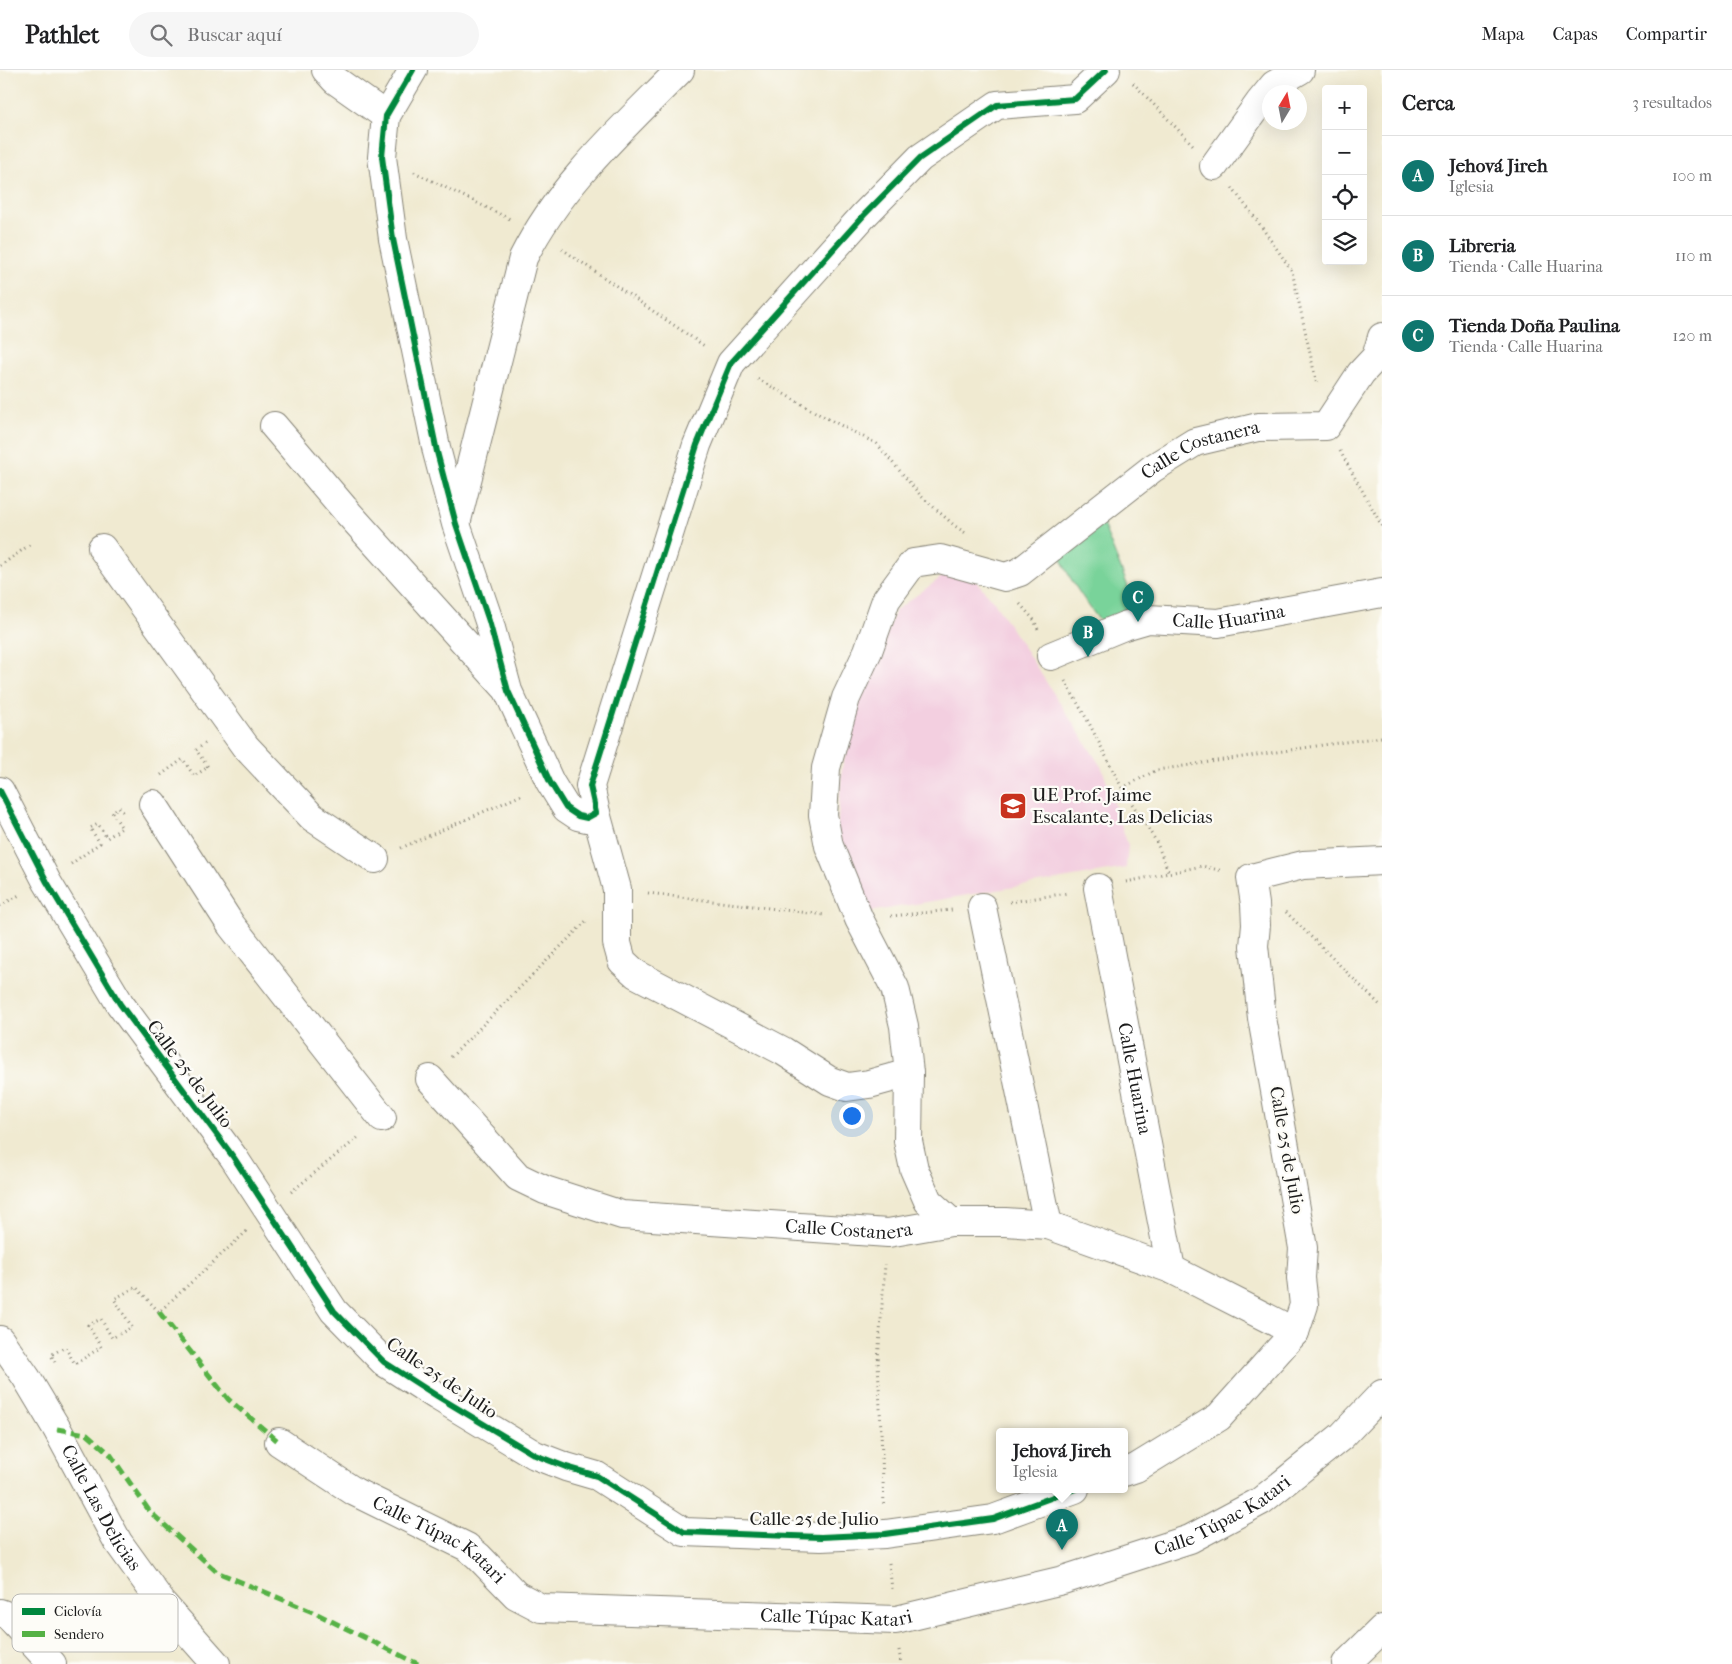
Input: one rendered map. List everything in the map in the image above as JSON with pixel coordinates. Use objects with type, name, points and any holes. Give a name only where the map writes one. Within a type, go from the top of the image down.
[{"type":"street","points":[[326,70],[335,80],[386,116]]},
{"type":"street","points":[[413,70],[386,116],[382,157],[393,238],[437,452],[456,524],[489,621],[508,691],[550,782],[566,808],[578,816],[587,818],[596,813]]},
{"type":"street","points":[[456,524],[523,258],[536,232],[582,170],[680,70]]},
{"type":"street","points":[[1214,166],[1274,85],[1300,70]]},
{"type":"street","points":[[909,1073],[869,1084],[847,1087],[830,1081],[783,1051],[636,974],[622,961],[616,943],[617,888],[590,786],[697,445],[731,363],[864,215],[920,158],[997,105],[1075,99],[1116,73]]},
{"type":"street","points":[[1326,426],[1360,373],[1376,356],[1382,336]]},
{"type":"street","points":[[274,426],[349,514],[508,691]]},
{"type":"street","name":"Calle Costanera","points":[[1005,577],[1020,572],[1153,468],[1195,442],[1258,427],[1326,426]]},
{"type":"street","points":[[102,548],[246,746],[312,817],[376,859]]},
{"type":"street","points":[[951,1222],[928,1201],[914,1169],[908,1142],[909,1073],[904,1026],[895,988],[859,919],[829,846],[823,815],[826,768],[846,698],[868,651],[886,600],[912,562],[940,559],[1005,577]]},
{"type":"street","name":"Calle Huarina","points":[[1051,656],[1124,626],[1148,619],[1218,623],[1382,593]]},
{"type":"street","name":"Calle 25 de Julio","points":[[0,791],[47,882],[120,1004],[234,1158],[334,1311],[384,1362],[436,1396],[535,1455],[597,1476],[684,1532],[820,1538],[885,1534],[993,1520],[1064,1493]]},
{"type":"street","points":[[153,804],[231,925],[382,1118]]},
{"type":"street","points":[[1251,878],[1303,865],[1382,860]]},
{"type":"street","name":"Calle 25 de Julio","points":[[1128,1471],[1136,1468],[1218,1417],[1295,1332],[1304,1305],[1301,1278],[1303,1248],[1262,1018],[1254,946],[1256,918],[1251,878]]},
{"type":"street","name":"Calle Huarina","points":[[1098,888],[1171,1269]]},
{"type":"street","points":[[982,907],[1048,1225]]},
{"type":"street","name":"Calle Costanera","points":[[430,1079],[518,1177],[545,1190],[622,1215],[888,1233],[951,1222],[1005,1222],[1048,1225],[1171,1269],[1295,1332]]},
{"type":"street","name":"Calle Las Delicias","points":[[0,1340],[26,1377],[57,1429],[118,1542],[156,1594]]},
{"type":"street","name":"Calle Túpac Katari","points":[[280,1442],[355,1492],[466,1547],[478,1556],[516,1595],[541,1608],[896,1620],[1063,1580],[1190,1539],[1261,1501],[1342,1436],[1382,1394]]},
{"type":"street","points":[[0,1613],[8,1616],[12,1620]]},
{"type":"street","name":"Calle Las Delicias","points":[[178,1621],[216,1664]]},
{"type":"street","points":[[1346,1664],[1382,1629]]},
{"type":"street","points":[[41,1652],[52,1664]]},
{"type":"path","points":[[1116,73],[1214,166],[1256,219],[1292,271],[1326,426],[1382,526]]},
{"type":"path","points":[[731,363],[818,413],[877,444],[921,496],[955,526],[971,536]]},
{"type":"path","points":[[0,566],[32,543]]},
{"type":"path","points":[[1005,577],[1020,604],[1034,620],[1041,638],[1089,723],[1122,788],[1156,840],[1169,873]]},
{"type":"path","points":[[1122,788],[1157,770],[1322,744],[1382,737]]},
{"type":"path","points":[[376,859],[550,782]]},
{"type":"path","points":[[430,1079],[617,888],[790,912],[859,919],[982,907],[1098,888],[1202,866],[1251,878]]},
{"type":"path","points":[[1284,911],[1382,1007]]},
{"type":"path","points":[[59,1369],[51,1355],[65,1347],[75,1364],[101,1347],[88,1326],[101,1319],[112,1338],[132,1327],[114,1300],[136,1287],[159,1312],[268,1210],[382,1118]]},
{"type":"path","points":[[888,1233],[878,1361],[885,1534],[901,1664]]},
{"type":"shaded area","points":[[946,574],[976,581],[995,603],[1102,768],[1128,845],[1126,868],[857,914],[837,831],[842,768],[859,702],[896,610]]},
{"type":"green space","points":[[1101,519],[1137,609],[1099,620],[1081,595],[1058,551]]},
{"type":"marked path","points":[[159,1312],[228,1399],[279,1442]]},
{"type":"marked path","points":[[57,1429],[87,1434],[110,1454],[150,1512],[217,1572],[315,1613],[418,1664]]},
{"type":"cycle path","points":[[413,70],[386,116],[382,157],[393,239],[437,452],[456,524],[489,621],[508,691],[550,782],[566,808],[578,816],[587,818],[596,813],[590,786],[697,445],[731,363],[864,215],[920,158],[997,105],[1075,99],[1106,70]]},
{"type":"cycle path","points":[[0,791],[47,882],[120,1004],[234,1158],[334,1311],[384,1362],[535,1455],[597,1476],[684,1532],[821,1537],[885,1534],[993,1519],[1064,1493]]},
{"type":"place","name":"Tienda Doña Paulina","points":[[1138,622]]},
{"type":"place","name":"Libreria","points":[[1088,657]]},
{"type":"place","name":"UE Prof. Jaime Escalante, Las Delicias","points":[[1013,806]]},
{"type":"place","name":"Jehová Jireh","points":[[1062,1550]]}]
